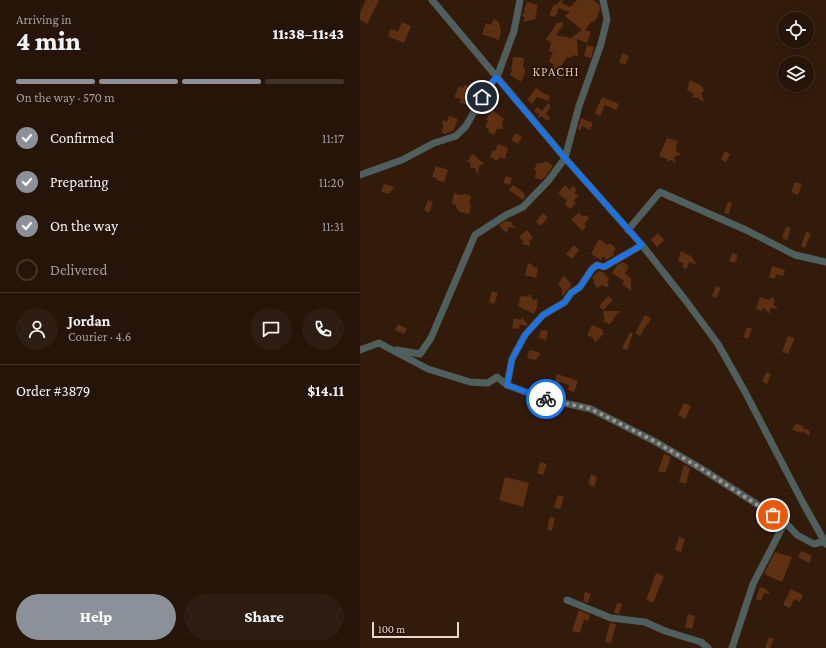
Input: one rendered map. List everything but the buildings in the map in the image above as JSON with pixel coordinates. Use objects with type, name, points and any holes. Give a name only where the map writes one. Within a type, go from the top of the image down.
[{"type":"street","points":[[360,350],[379,343],[428,369],[470,382],[488,383],[496,377],[507,385],[542,398],[591,409],[654,441],[702,469],[784,522],[797,535],[814,544],[825,542],[718,344],[642,245],[565,158],[432,0]]},
{"type":"street","points":[[360,174],[402,160],[434,143],[456,136],[466,126],[488,87],[496,77],[514,31],[520,0]]},
{"type":"street","points":[[392,350],[420,354],[431,338],[475,235],[506,215],[524,207],[549,180],[565,158],[579,106],[601,44],[607,19],[603,0]]},
{"type":"street","points":[[628,230],[660,192],[746,230],[795,255],[826,262]]},
{"type":"street","points":[[507,385],[512,359],[525,335],[543,315],[565,302],[571,293],[580,287],[592,269],[598,265],[604,267],[642,245]]},
{"type":"street","points":[[732,648],[753,584],[784,522]]},
{"type":"street","points":[[567,600],[611,618],[645,622],[665,631],[701,642],[708,648]]},
{"type":"way so far","points":[[546,399],[591,409],[654,441],[702,469],[773,515]]},
{"type":"district","name":"KPACHI","points":[[556,71]]},
{"type":"route","points":[[482,97],[496,77],[642,245],[604,267],[598,265],[592,269],[580,287],[571,293],[565,302],[543,315],[525,335],[512,359],[507,385],[546,399]]}]
